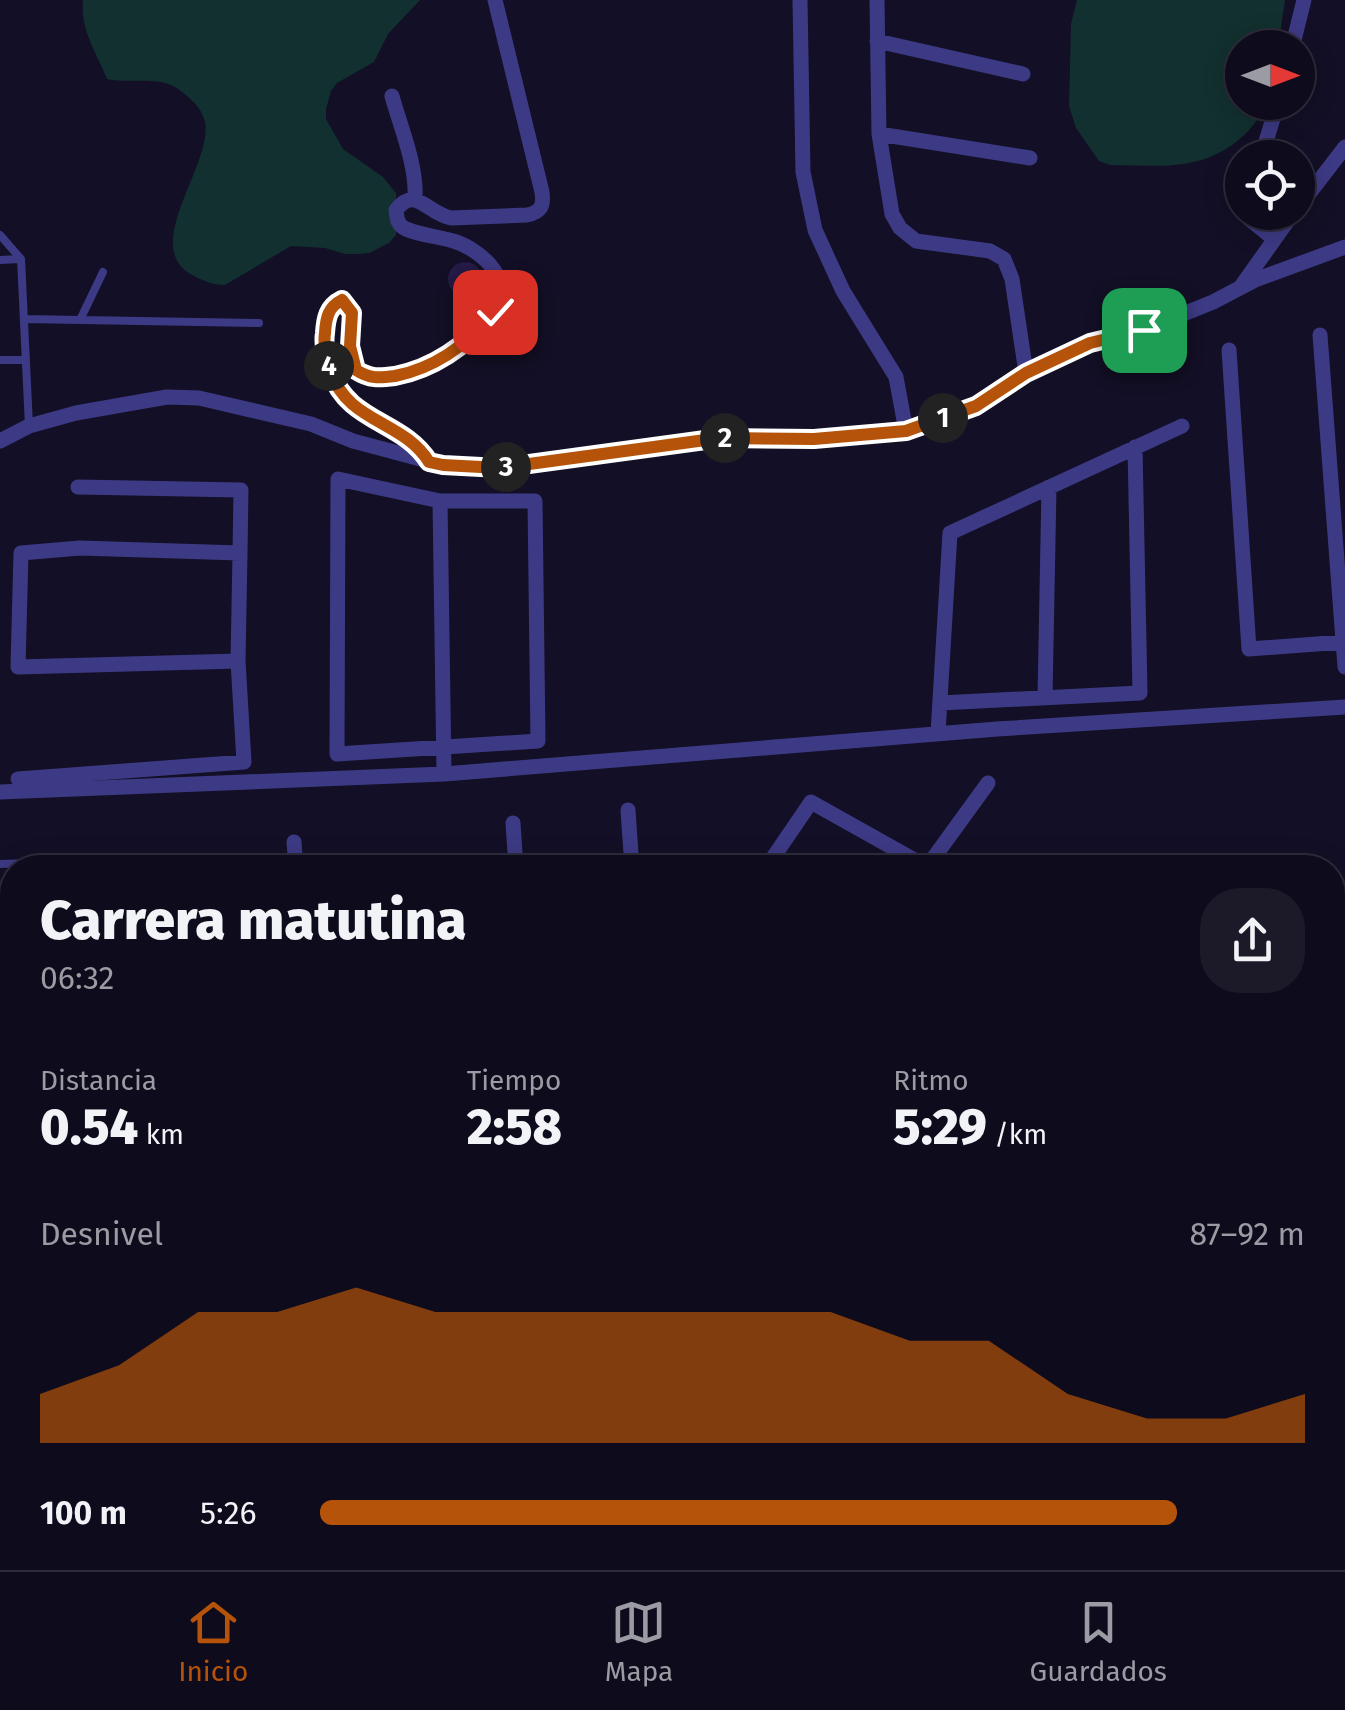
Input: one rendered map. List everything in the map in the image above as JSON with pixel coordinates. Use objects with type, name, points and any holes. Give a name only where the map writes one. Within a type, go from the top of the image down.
[{"type":"street","points":[[429,462],[422,451],[396,430],[348,402],[336,385],[324,338],[329,310],[342,300],[352,313],[350,346],[356,370],[379,378],[416,372],[432,364],[480,330],[495,312],[501,294],[499,282],[483,257],[454,240],[404,228],[396,210],[405,200],[415,200],[439,216],[451,218],[527,215],[540,210],[544,201],[496,0]]},
{"type":"street","points":[[800,0],[804,172],[815,230],[843,291],[896,377],[906,431]]},
{"type":"street","points":[[877,0],[879,134],[892,214],[900,228],[916,241],[990,251],[1004,259],[1026,373]]},
{"type":"street","points":[[1296,30],[1304,0]]},
{"type":"street","points":[[877,41],[1023,74]]},
{"type":"street","points":[[392,96],[413,170],[415,200]]},
{"type":"street","points":[[879,134],[1030,158]]},
{"type":"street","points":[[1315,186],[1345,147]]},
{"type":"street","points":[[1263,230],[1274,239]]},
{"type":"street","points":[[1240,288],[1281,230]]},
{"type":"street","points":[[0,460],[0,441],[29,426],[76,412],[167,397],[200,398],[311,424],[354,441],[443,465],[500,468],[720,438],[814,439],[906,431],[976,406],[1026,373],[1090,343],[1144,330],[1256,280],[1345,247]]},
{"type":"street","points":[[1320,335],[1345,667]]},
{"type":"street","points":[[1229,350],[1249,650],[1343,642]]},
{"type":"street","points":[[938,733],[950,533],[1182,426]]},
{"type":"street","points":[[940,704],[1140,694],[1136,447]]},
{"type":"street","points":[[338,479],[440,501],[535,501],[538,741],[337,754],[338,479]]},
{"type":"street","points":[[18,779],[244,762],[238,661],[241,490],[78,487]]},
{"type":"street","points":[[1045,698],[1050,487]]},
{"type":"street","points":[[440,501],[444,774]]},
{"type":"street","points":[[18,667],[21,554],[80,548],[240,553]]},
{"type":"street","points":[[0,667],[238,661]]},
{"type":"street","points":[[0,792],[444,774],[938,733],[1345,707]]},
{"type":"street","points":[[934,855],[988,784]]},
{"type":"street","points":[[775,855],[810,802],[906,855]]},
{"type":"street","points":[[628,810],[631,855]]},
{"type":"street","points":[[513,823],[515,855]]},
{"type":"street","points":[[294,842],[295,855]]},
{"type":"lane","points":[[0,235],[21,260],[29,426]]},
{"type":"lane","points":[[0,260],[21,260]]},
{"type":"lane","points":[[80,320],[103,272]]},
{"type":"lane","points":[[24,319],[259,322]]},
{"type":"lane","points":[[0,360],[26,360]]},
{"type":"green space","points":[[83,0],[420,0],[388,34],[374,62],[337,83],[326,109],[326,119],[343,149],[383,177],[396,193],[396,235],[369,253],[345,254],[325,248],[291,246],[225,285],[196,277],[179,264],[173,248],[181,206],[204,140],[203,117],[197,106],[175,87],[150,81],[107,79],[86,31]]},
{"type":"green space","points":[[1077,0],[1285,0],[1281,30],[1225,30],[1225,120],[1256,121],[1238,140],[1225,140],[1225,149],[1188,163],[1110,165],[1099,161],[1076,128],[1069,106],[1071,24]]},
{"type":"building","points":[[465,262],[477,267],[482,279],[477,291],[465,296],[453,291],[448,279],[453,267]]},
{"type":"route","points":[[495,312],[480,330],[432,364],[416,372],[370,378],[356,370],[350,346],[352,313],[342,300],[337,302],[326,318],[324,338],[336,385],[348,402],[396,430],[422,451],[429,462],[500,468],[720,438],[814,439],[906,431],[976,406],[1026,373],[1090,343],[1144,330]]}]
